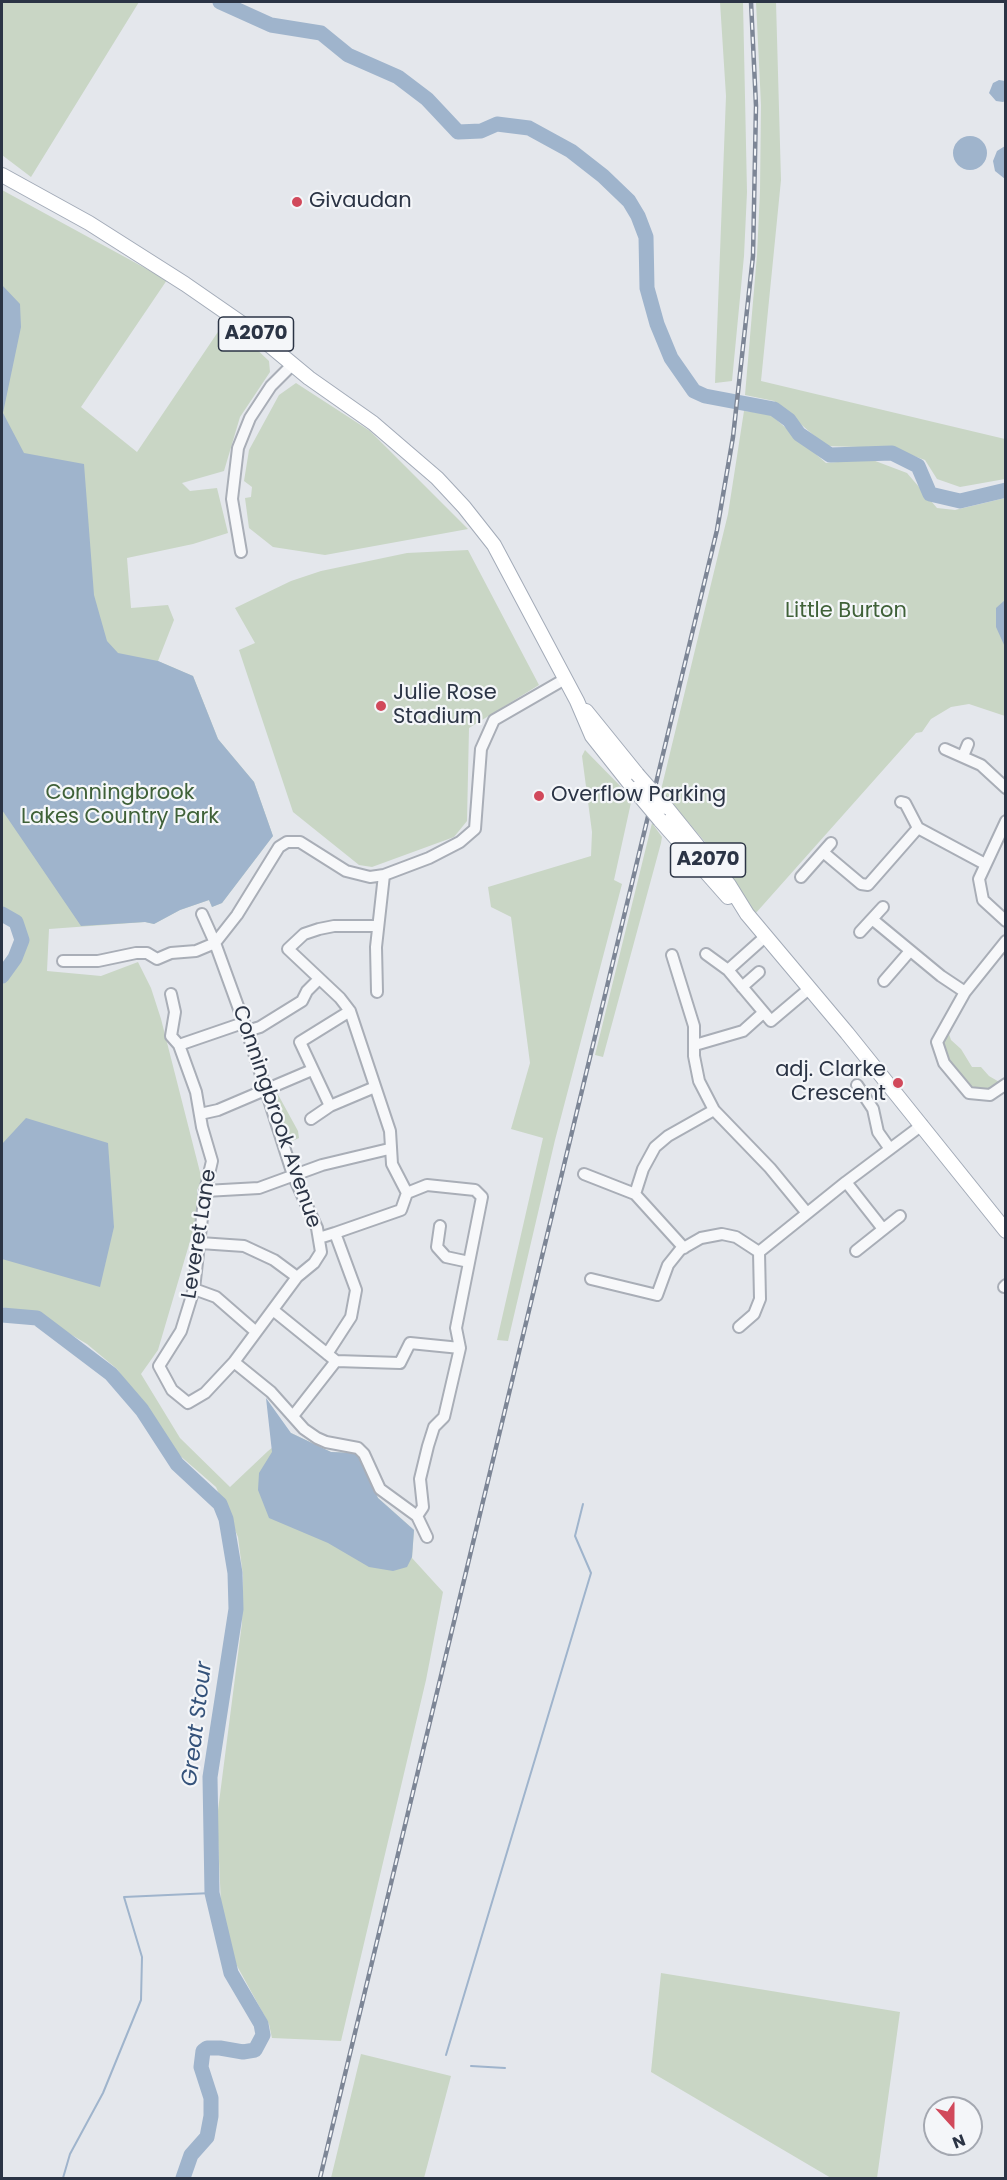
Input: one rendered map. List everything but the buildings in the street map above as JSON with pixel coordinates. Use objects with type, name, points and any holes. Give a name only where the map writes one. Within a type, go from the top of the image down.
[{"type":"main road","name":"A2070","points":[[2,175],[89,223],[185,284],[250,329],[292,365],[374,423],[437,478],[494,545],[577,701],[592,736],[634,789],[663,813],[729,885],[747,914],[922,1125],[1005,1231]]},
{"type":"main road","name":"A2070","points":[[577,701],[637,774],[663,813]]},
{"type":"street","points":[[241,552],[231,499],[238,448],[250,418],[271,386],[292,365]]},
{"type":"street","points":[[63,961],[98,961],[136,953],[147,953],[157,959],[171,953],[187,954],[215,943],[237,915],[279,847],[287,842],[300,842],[346,871],[370,877],[384,875],[429,858],[460,842],[476,829],[481,750],[494,720],[565,679]]},
{"type":"street","points":[[963,756],[968,744]]},
{"type":"street","points":[[945,749],[981,765],[1005,788]]},
{"type":"street","points":[[901,802],[905,803],[918,828],[985,864]]},
{"type":"street","points":[[1005,821],[979,879],[981,896],[1005,921]]},
{"type":"street","points":[[823,852],[861,884],[868,885],[918,828]]},
{"type":"street","points":[[801,877],[831,843]]},
{"type":"street","points":[[377,992],[378,926],[384,875]]},
{"type":"street","points":[[860,932],[883,907]]},
{"type":"street","name":"Conningbrook Avenue","points":[[188,1403],[206,1393],[234,1362],[297,1277],[314,1263],[321,1252],[317,1228],[293,1175],[245,1027],[215,943],[202,914]]},
{"type":"street","points":[[872,919],[965,992]]},
{"type":"street","points":[[319,1238],[401,1210],[406,1193],[392,1164],[389,1149],[390,1131],[350,1011],[340,998],[288,949],[303,934],[334,926],[378,926]]},
{"type":"street","points":[[728,970],[765,936]]},
{"type":"street","points":[[1005,941],[965,992],[939,1036],[939,1053],[948,1069],[969,1093],[990,1095],[1005,1084]]},
{"type":"street","points":[[884,981],[910,951]]},
{"type":"street","points":[[706,954],[728,970],[771,1021],[810,988]]},
{"type":"street","points":[[672,955],[694,1026],[695,1070],[714,1110],[770,1168],[807,1213]]},
{"type":"street","points":[[742,987],[759,972]]},
{"type":"street","points":[[179,1045],[245,1027],[260,1027],[302,1001],[307,991],[319,979]]},
{"type":"street","name":"Leveret Lane","points":[[171,994],[175,1012],[171,1036],[179,1045],[196,1092],[212,1157],[205,1191],[194,1289],[181,1331],[159,1366],[172,1390],[188,1403]]},
{"type":"street","points":[[330,1106],[300,1042],[350,1011]]},
{"type":"street","points":[[694,1045],[743,1031],[764,1013]]},
{"type":"street","points":[[200,1114],[265,1092],[312,1070]]},
{"type":"street","points":[[857,1085],[873,1109],[878,1132],[890,1149]]},
{"type":"street","points":[[311,1119],[330,1106],[375,1087]]},
{"type":"street","points":[[635,1194],[643,1169],[655,1147],[668,1136],[714,1110]]},
{"type":"street","points":[[759,1252],[922,1125]]},
{"type":"street","points":[[205,1191],[258,1188],[293,1175],[389,1149]]},
{"type":"street","points":[[584,1174],[635,1194],[684,1248]]},
{"type":"street","points":[[846,1182],[883,1229]]},
{"type":"street","points":[[406,1193],[427,1185],[476,1191],[482,1197],[456,1328],[460,1348],[444,1417],[434,1427],[428,1446],[420,1479],[423,1507],[417,1516]]},
{"type":"street","points":[[856,1251],[900,1216]]},
{"type":"street","points":[[440,1226],[436,1246],[446,1257],[469,1262]]},
{"type":"street","points":[[293,1416],[307,1391],[331,1358],[351,1317],[356,1298],[353,1282],[335,1233]]},
{"type":"street","points":[[591,1279],[657,1295],[668,1265],[684,1248],[701,1238],[722,1234],[736,1237],[759,1252]]},
{"type":"street","points":[[200,1243],[244,1246],[274,1260],[297,1277]]},
{"type":"street","points":[[739,1327],[754,1314],[760,1299],[759,1252]]},
{"type":"street","points":[[194,1289],[216,1297],[255,1331]]},
{"type":"street","points":[[273,1310],[331,1358],[400,1363],[410,1343],[460,1348]]},
{"type":"street","points":[[234,1362],[271,1392],[317,1438],[358,1448],[364,1454],[380,1489],[417,1516],[426,1537]]},
{"type":"green space","points":[[2,2],[139,2],[31,177],[2,155]]},
{"type":"green space","points":[[720,2],[743,2],[747,192],[744,256],[732,381],[715,383],[726,96]]},
{"type":"green space","points":[[756,2],[776,2],[781,180],[761,381],[1005,439],[1005,479],[960,487],[937,479],[925,460],[891,448],[826,446],[774,401],[745,395],[760,191],[761,105]]},
{"type":"green space","name":"Conningbrook Lakes Country Park","points":[[2,190],[167,280],[81,407],[137,452],[226,320],[269,361],[270,372],[240,417],[224,471],[182,483],[190,491],[217,488],[228,533],[193,544],[127,558],[131,608],[168,605],[174,620],[158,661],[193,676],[218,739],[254,782],[273,836],[222,903],[212,907],[209,900],[180,910],[154,924],[145,922],[49,929],[47,971],[101,976],[138,962],[151,988],[161,1019],[202,1180],[197,1190],[198,1214],[158,1350],[141,1374],[180,1438],[230,1487],[291,1433],[331,1452],[358,1453],[378,1498],[414,1530],[412,1558],[443,1592],[426,1680],[341,2041],[272,2038],[269,2024],[236,1964],[228,1937],[221,1904],[217,1818],[242,1623],[243,1576],[238,1537],[216,1487],[170,1447],[117,1369],[87,1344],[46,1320],[2,1307],[2,985],[18,962],[25,946],[18,919],[2,910]]},
{"type":"green space","points":[[296,383],[370,431],[468,529],[325,555],[273,547],[249,528],[245,498],[251,497],[252,487],[244,481],[249,450],[279,395]]},
{"type":"green space","name":"Little Burton","points":[[744,411],[770,414],[826,463],[870,459],[907,473],[937,508],[955,510],[1005,498],[1005,716],[969,704],[951,707],[931,719],[922,732],[916,733],[755,914],[705,842],[661,790],[728,514]]},
{"type":"green space","name":"Julie Rose Stadium","points":[[468,550],[539,685],[469,728],[467,821],[454,837],[372,867],[359,865],[293,812],[239,650],[255,643],[235,608],[291,581],[321,571],[407,553]]},
{"type":"green space","points":[[585,750],[632,798],[614,880],[622,884],[555,1140],[508,1341],[497,1340],[543,1138],[511,1129],[530,1063],[511,917],[491,907],[488,887],[591,856],[592,832],[582,756]]},
{"type":"green space","points":[[652,823],[662,837],[661,843],[603,1057],[595,1055]]},
{"type":"green space","points":[[948,1031],[951,1040],[961,1049],[972,1067],[981,1067],[989,1076],[1001,1083],[993,1089],[981,1092],[970,1087],[952,1069],[941,1045]]},
{"type":"green space","points":[[275,1089],[298,1131],[299,1138],[290,1142],[278,1103],[273,1100],[271,1091]]},
{"type":"green space","points":[[661,1973],[900,2012],[877,2178],[831,2178],[651,2072]]},
{"type":"green space","points":[[361,2054],[451,2076],[424,2178],[331,2178]]},
{"type":"water","points":[[999,80],[1005,81],[1005,101],[1003,102],[996,101],[989,93],[993,83]]},
{"type":"water","points":[[970,136],[982,141],[987,153],[982,165],[970,170],[958,165],[953,153],[958,141]]},
{"type":"water","points":[[1005,146],[1005,179],[995,171],[993,161],[997,151]]},
{"type":"water","points":[[2,285],[20,304],[21,327],[3,413],[24,453],[84,464],[94,595],[107,641],[118,653],[158,661],[193,676],[218,739],[254,782],[273,836],[222,903],[212,907],[209,900],[180,910],[154,924],[145,922],[81,926],[2,810]]},
{"type":"water","points":[[1005,600],[1005,647],[996,627],[996,608]]},
{"type":"water","points":[[26,1118],[108,1143],[114,1227],[100,1287],[2,1259],[2,1144]]},
{"type":"water","points":[[266,1398],[291,1433],[331,1452],[358,1453],[378,1498],[414,1530],[412,1557],[407,1567],[393,1571],[369,1567],[328,1543],[269,1518],[258,1490],[259,1473],[272,1452]]},
{"type":"waterway","name":"Great Stour","points":[[220,2],[271,25],[321,33],[348,55],[398,77],[427,99],[458,132],[481,131],[497,124],[529,128],[571,151],[603,176],[629,201],[638,216],[646,237],[647,288],[657,324],[671,358],[694,391],[705,396],[774,409],[789,420],[799,434],[830,455],[892,453],[918,466],[930,494],[960,501],[1006,490]]},
{"type":"waterway","name":"Great Stour","points":[[2,914],[16,922],[22,940],[15,958],[2,976]]},
{"type":"waterway","name":"Great Stour","points":[[2,1315],[37,1318],[111,1374],[142,1410],[177,1464],[220,1504],[226,1519],[235,1573],[236,1609],[210,1777],[212,1893],[231,1973],[261,2024],[263,2035],[255,2050],[243,2052],[207,2048],[203,2051],[201,2067],[211,2098],[211,2116],[207,2137],[191,2155],[183,2178]]},
{"type":"waterway","points":[[446,2055],[591,1573],[575,1536],[583,1504]]},
{"type":"waterway","points":[[63,2178],[70,2154],[103,2093],[141,2000],[142,1957],[124,1897],[212,1893]]},
{"type":"waterway","points":[[471,2066],[505,2068]]},
{"type":"railway","points":[[320,2178],[717,530],[733,437],[753,256],[756,106],[751,2]]},
{"type":"place","name":"Givaudan","points":[[297,202]]},
{"type":"place","name":"Julie Rose Stadium","points":[[381,706]]},
{"type":"place","name":"Overflow Parking","points":[[539,796]]},
{"type":"place","name":"adj. Clarke Crescent","points":[[898,1083]]}]
